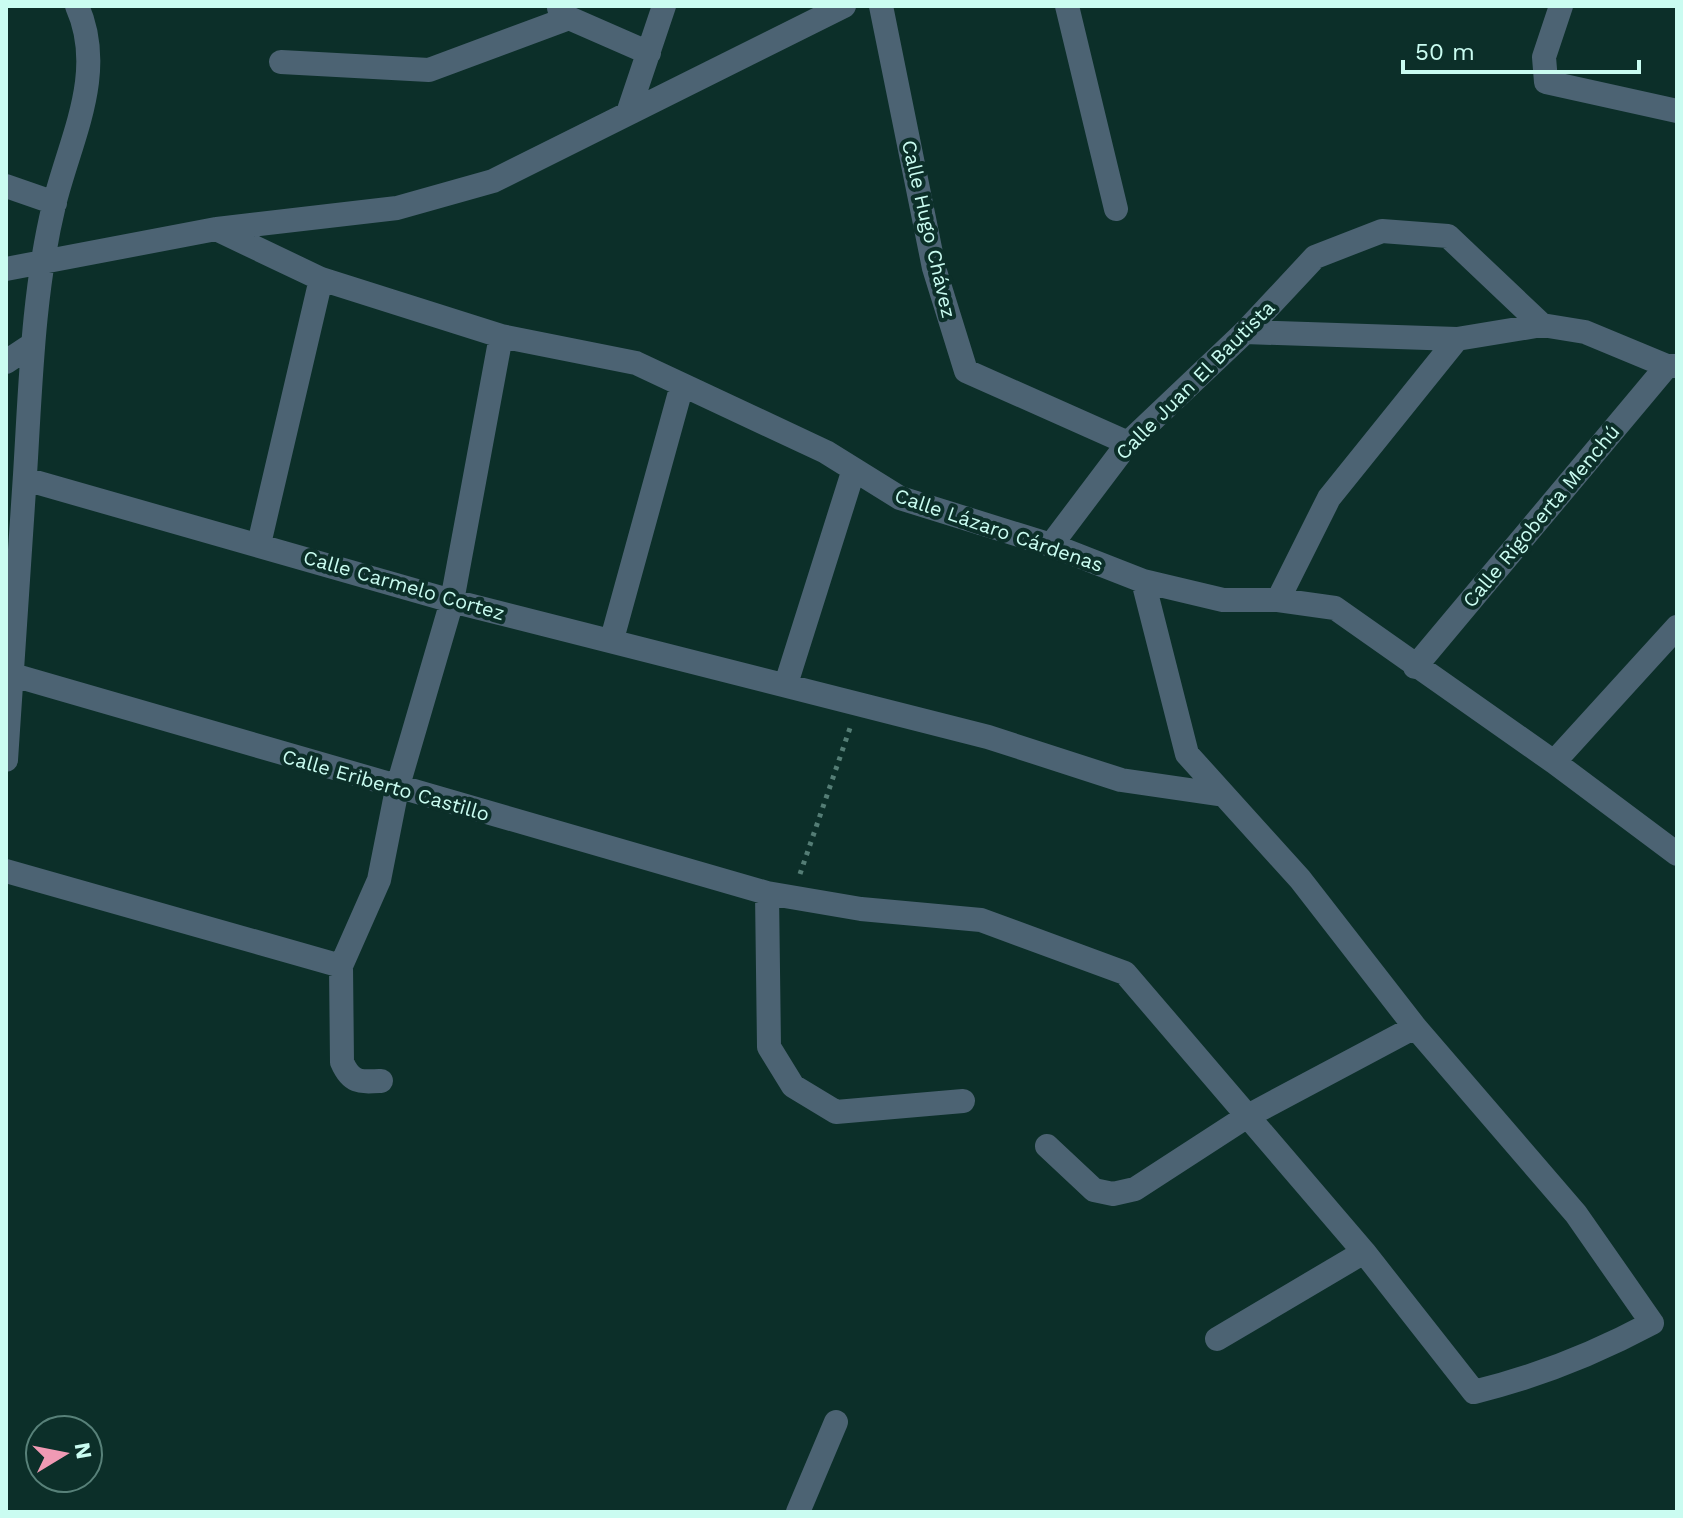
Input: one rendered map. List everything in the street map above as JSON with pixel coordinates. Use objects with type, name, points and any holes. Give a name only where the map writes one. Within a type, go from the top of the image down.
[{"type":"street","points":[[6,760],[13,541],[25,479],[33,344],[42,265],[55,203],[87,100],[88,31],[77,6]]},
{"type":"street","points":[[628,113],[664,6]]},
{"type":"street","points":[[6,269],[42,265],[216,229],[411,204],[493,181],[844,6]]},
{"type":"street","name":"Calle Hugo Chávez","points":[[881,6],[934,268],[966,371],[1128,443]]},
{"type":"street","points":[[1067,6],[1116,209]]},
{"type":"street","points":[[1561,6],[1544,57],[1546,82],[1677,111]]},
{"type":"street","points":[[281,62],[429,70],[563,12],[649,53]]},
{"type":"street","points":[[6,186],[55,203]]},
{"type":"street","name":"Calle Lázaro Cárdenas","points":[[216,229],[321,279],[501,336],[636,363],[826,452],[853,472],[900,498],[1051,545],[1143,581],[1223,600],[1278,600],[1335,608],[1554,762],[1677,854]]},
{"type":"street","name":"Calle Juan El Bautista","points":[[1051,545],[1128,443],[1245,332],[1315,257],[1382,231],[1448,236],[1542,325]]},
{"type":"street","points":[[259,544],[321,279]]},
{"type":"street","points":[[1245,332],[1457,339],[1542,325],[1585,332],[1672,366]]},
{"type":"street","points":[[381,1081],[358,1083],[348,1075],[342,1062],[341,966],[379,880],[397,789],[452,601],[501,336]]},
{"type":"street","points":[[1278,600],[1329,498],[1457,339]]},
{"type":"street","points":[[6,362],[33,344]]},
{"type":"street","name":"Calle Rigoberta Menchú","points":[[1415,667],[1672,366]]},
{"type":"street","points":[[612,639],[682,385]]},
{"type":"street","points":[[786,684],[853,472]]},
{"type":"street","name":"Calle Carmelo Cortez","points":[[25,479],[452,601],[612,639],[988,737],[1121,780],[1224,795]]},
{"type":"street","points":[[1047,1146],[1094,1190],[1113,1194],[1135,1189],[1246,1117],[1415,1027],[1300,879],[1187,754],[1143,581]]},
{"type":"street","points":[[1554,762],[1677,627]]},
{"type":"street","name":"Calle Eriberto Castillo","points":[[9,674],[397,789],[767,893],[861,909],[981,920],[1125,973],[1364,1252],[1474,1392],[1515,1382],[1610,1346],[1652,1323],[1576,1214],[1415,1027]]},
{"type":"street","points":[[6,871],[341,966]]},
{"type":"street","points":[[767,893],[769,1047],[793,1086],[836,1112],[963,1101]]},
{"type":"street","points":[[1217,1339],[1364,1252]]},
{"type":"street","points":[[798,1512],[836,1422]]},
{"type":"path","points":[[791,897],[829,797],[857,703]]}]
